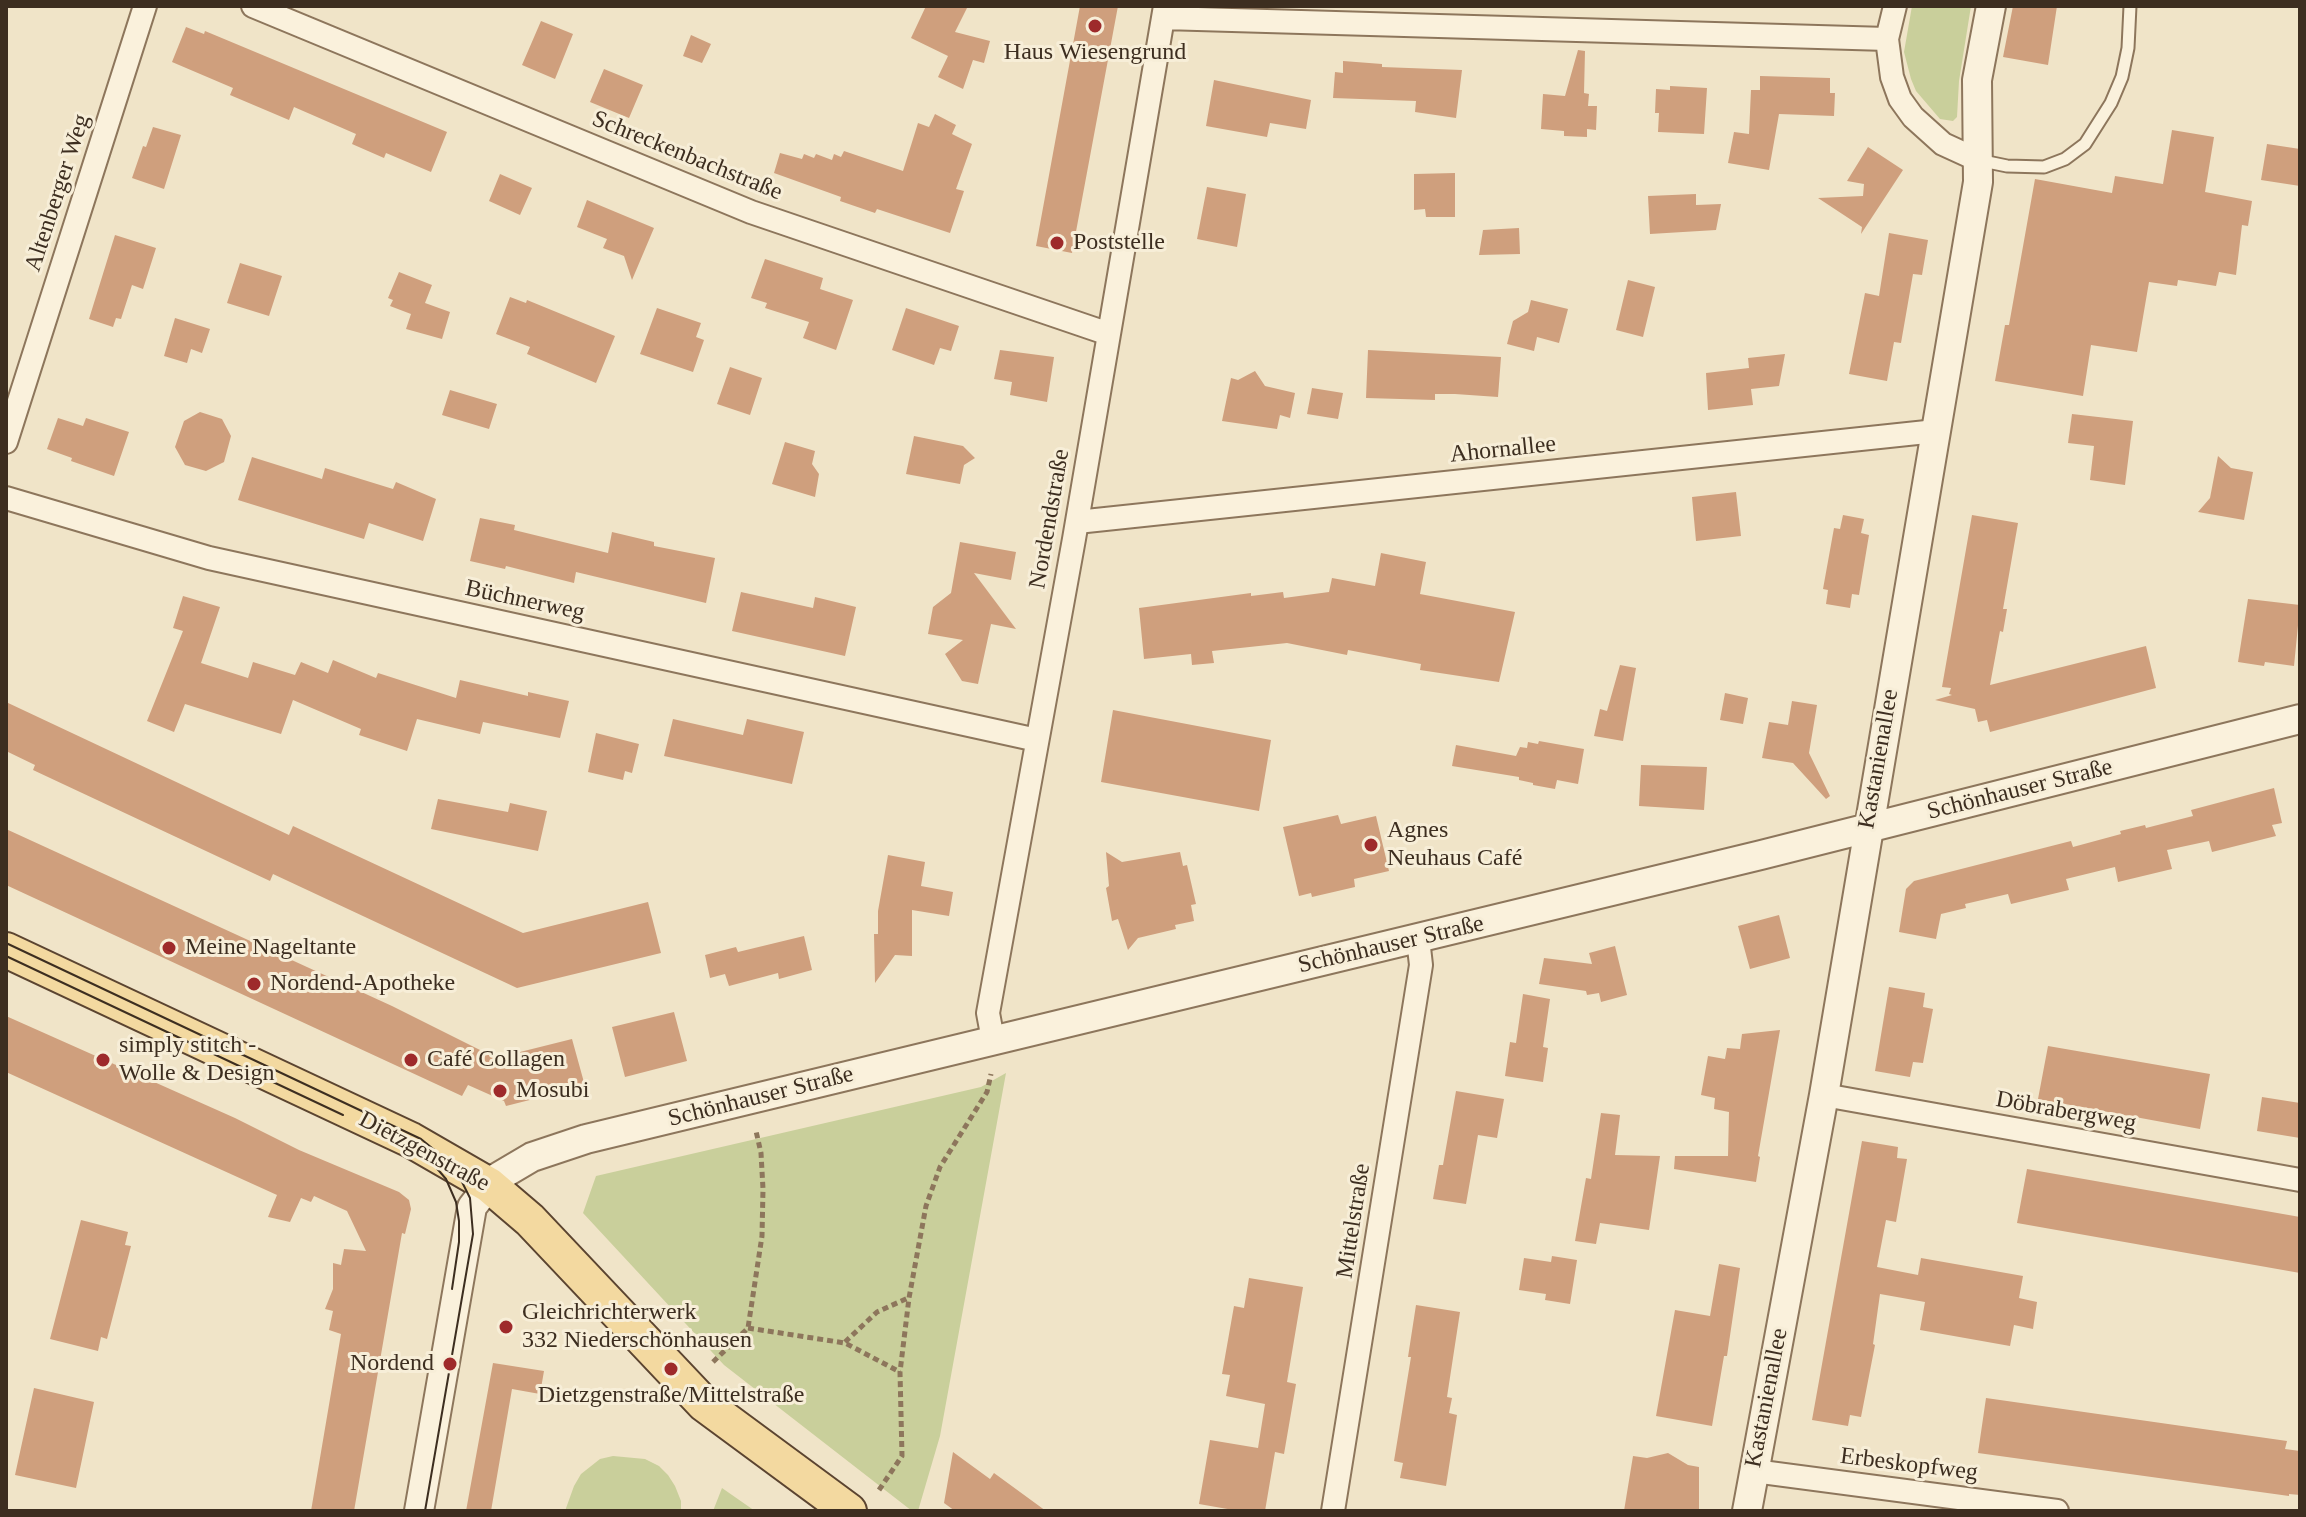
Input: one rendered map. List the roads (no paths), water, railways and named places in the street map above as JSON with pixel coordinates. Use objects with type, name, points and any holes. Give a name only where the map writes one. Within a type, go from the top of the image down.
[{"type":"main road","name":"Dietzgenstraße","points":[[6,950],[411,1140],[489,1185],[530,1220],[704,1404],[849,1511]]},
{"type":"street","name":"Altenberger Weg","points":[[6,442],[145,6]]},
{"type":"street","name":"Schreckenbachstraße","points":[[253,6],[751,212],[1109,334]]},
{"type":"street","points":[[1895,6],[1887,39],[1892,77],[1900,99],[1913,117],[1943,144],[1978,160]]},
{"type":"street","name":"Kastanienallee","points":[[1747,1511],[1824,1095],[1978,182],[1977,80],[1991,6]]},
{"type":"street","name":"Nordendstraße","points":[[993,1040],[988,1013],[1077,522],[1164,12]]},
{"type":"street","points":[[1164,12],[1887,39]]},
{"type":"street","name":"Ahornallee","points":[[1077,522],[1936,431]]},
{"type":"street","name":"Büchnerweg","points":[[6,498],[209,558],[1037,740]]},
{"type":"street","name":"Schönhauser Straße","points":[[489,1185],[532,1157],[586,1139],[1867,829],[2300,719]]},
{"type":"street","name":"Mittelstraße","points":[[1333,1511],[1421,965],[1418,939]]},
{"type":"street","name":"Döbrabergweg","points":[[1824,1095],[2300,1180]]},
{"type":"street","points":[[419,1511],[472,1207],[489,1185]]},
{"type":"street","name":"Erbeskopfweg","points":[[1754,1471],[2057,1511]]},
{"type":"lane","points":[[1978,160],[2007,166],[2044,167],[2065,159],[2085,144],[2111,103],[2122,77],[2128,48],[2130,6]]},
{"type":"tram line","points":[[6,943],[421,1139],[454,1166],[470,1198],[473,1234],[425,1511]]},
{"type":"tram line","points":[[6,956],[343,1115]]},
{"type":"tram line","points":[[401,1142],[434,1165],[446,1179],[456,1202],[459,1242],[452,1289]]},
{"type":"place","name":"Haus Wiesengrund","points":[[1095,26]]},
{"type":"place","name":"Poststelle","points":[[1057,243]]},
{"type":"place","name":"Agnes Neuhaus Café","points":[[1371,845]]},
{"type":"place","name":"Meine Nageltante","points":[[169,948]]},
{"type":"place","name":"Nordend-Apotheke","points":[[254,984]]},
{"type":"place","name":"simply stitch - Wolle & Design","points":[[103,1060]]},
{"type":"place","name":"Café Collagen","points":[[411,1060]]},
{"type":"place","name":"Mosubi","points":[[500,1091]]},
{"type":"place","name":"Gleichrichterwerk 332 Niederschönhausen","points":[[506,1327]]},
{"type":"place","name":"Nordend","points":[[450,1364]]},
{"type":"place","name":"Dietzgenstraße/Mittelstraße","points":[[671,1369]]}]
